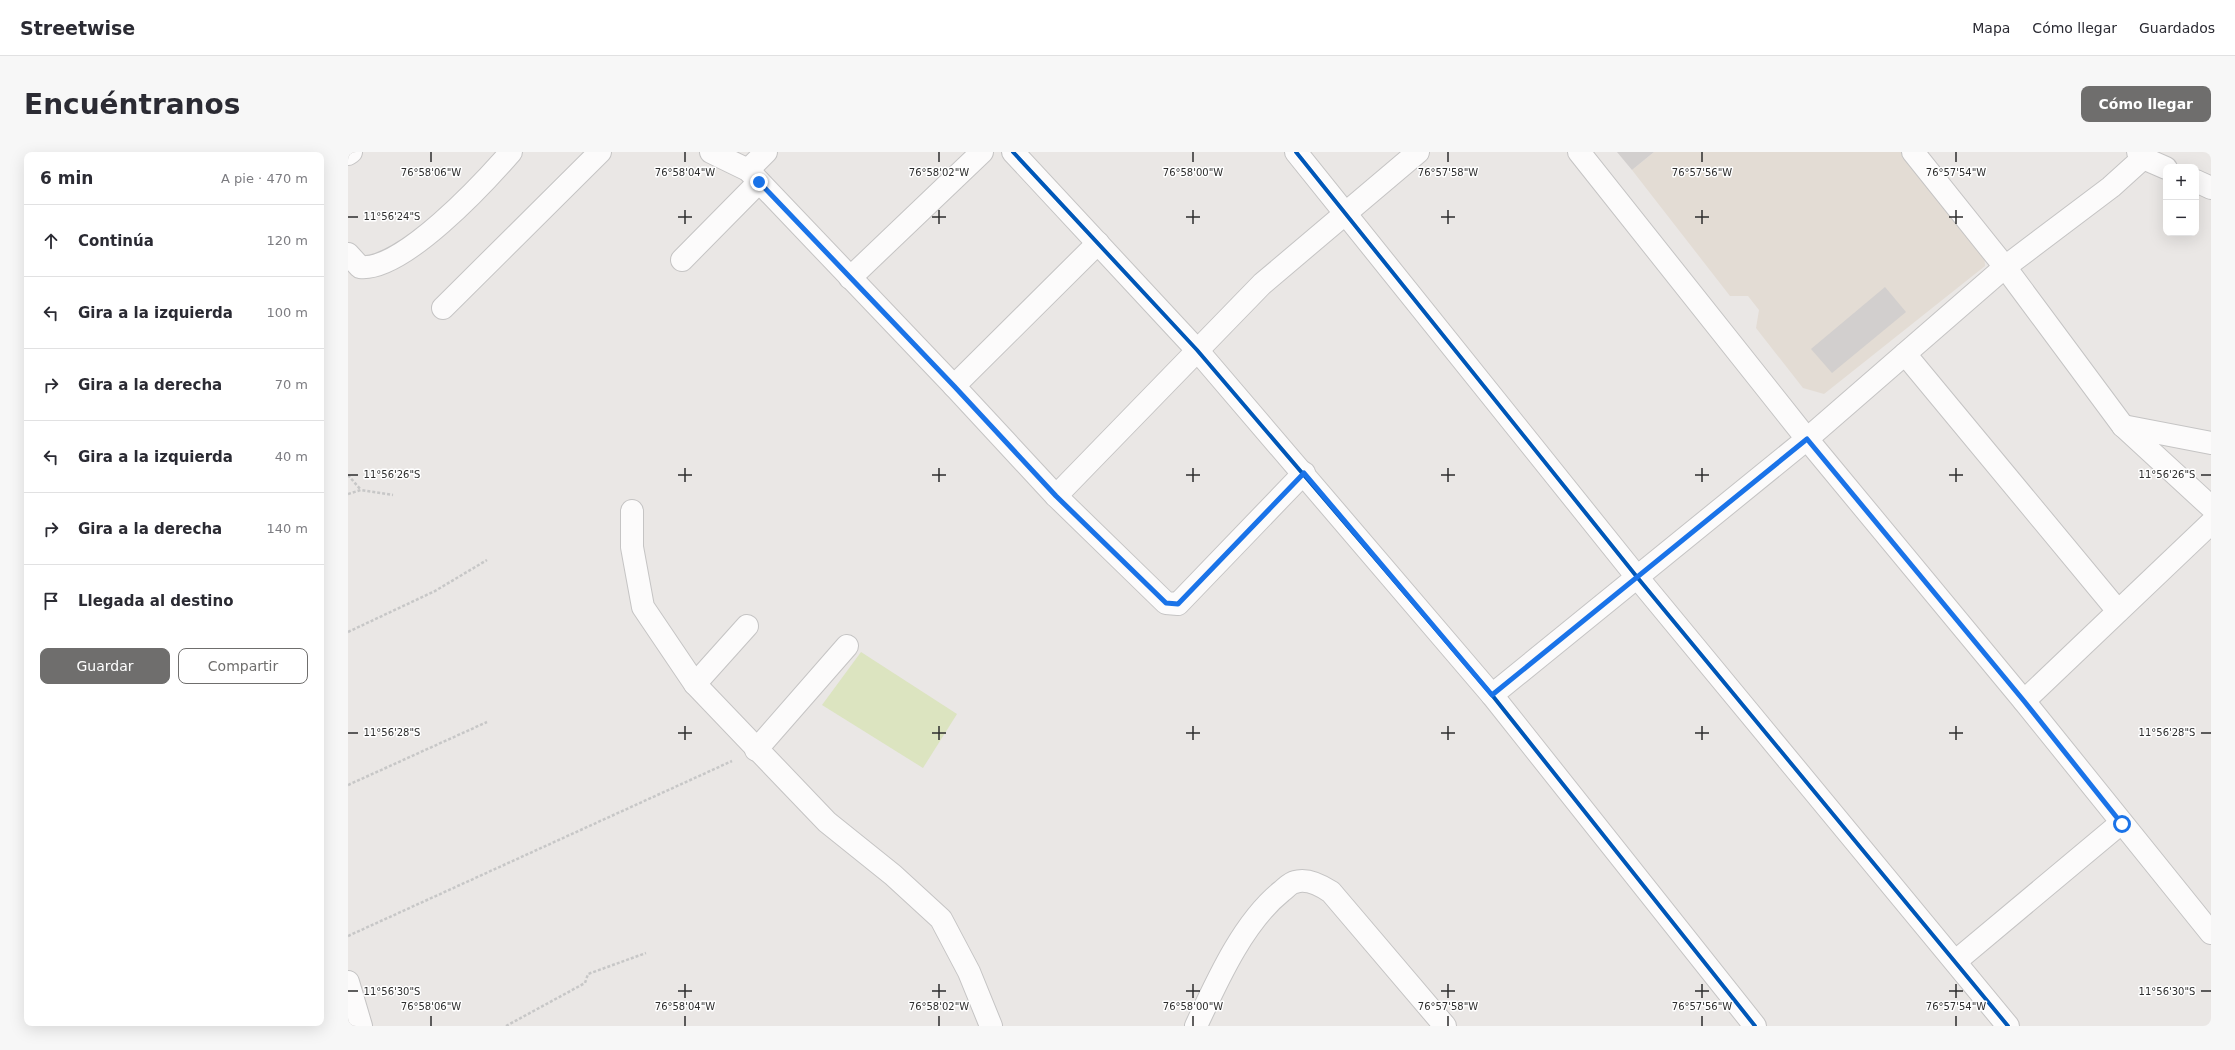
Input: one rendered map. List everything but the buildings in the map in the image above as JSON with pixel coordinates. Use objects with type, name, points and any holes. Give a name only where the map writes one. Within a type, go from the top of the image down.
[{"type":"street","points":[[348,254],[360,267],[368,268],[397,256],[444,220],[511,152]]},
{"type":"street","points":[[443,308],[600,152]]},
{"type":"street","points":[[711,152],[754,176],[954,386],[1056,496],[1166,603],[1178,604],[1304,473]]},
{"type":"street","points":[[682,260],[754,176],[766,152]]},
{"type":"street","points":[[850,278],[982,152]]},
{"type":"street","points":[[1013,152],[1197,350],[1304,473],[1492,695],[1755,1026]]},
{"type":"street","points":[[1296,152],[1637,577],[1956,961],[2008,1026]]},
{"type":"street","points":[[1056,496],[1262,284],[1345,212],[1418,152]]},
{"type":"street","points":[[1579,152],[1807,439],[2024,701],[2211,933]]},
{"type":"street","points":[[1913,152],[2005,267],[2123,426],[2211,507]]},
{"type":"street","points":[[1492,695],[1807,439],[2005,267],[2111,187],[2141,155],[2163,166]]},
{"type":"street","points":[[2199,182],[2211,188]]},
{"type":"street","points":[[954,386],[1098,243]]},
{"type":"street","points":[[1905,354],[2118,611]]},
{"type":"street","points":[[2123,426],[2211,443]]},
{"type":"street","points":[[632,511],[632,547],[643,606],[695,684],[756,750],[827,822],[893,875],[941,919],[969,972],[991,1026]]},
{"type":"street","points":[[2024,701],[2211,523]]},
{"type":"street","points":[[695,684],[747,626]]},
{"type":"street","points":[[756,750],[848,646]]},
{"type":"street","points":[[1956,961],[2122,824]]},
{"type":"street","points":[[1196,1026],[1217,980],[1251,925],[1272,900],[1294,882],[1302,881],[1322,886],[1332,892],[1445,1026]]},
{"type":"street","points":[[348,982],[361,1026]]},
{"type":"path","points":[[348,475],[361,490]]},
{"type":"path","points":[[348,494],[361,490],[393,495]]},
{"type":"path","points":[[348,632],[435,591],[488,560]]},
{"type":"path","points":[[348,785],[487,722]]},
{"type":"path","points":[[348,936],[595,822],[756,750]]},
{"type":"path","points":[[506,1026],[585,983],[588,974],[646,953]]},
{"type":"shaded area","points":[[1654,152],[1904,152],[1984,249],[1985,266],[1824,394],[1803,388],[1756,328],[1759,310],[1748,296],[1730,296],[1632,170]]},
{"type":"green space","points":[[861,652],[957,714],[923,768],[822,705]]},
{"type":"cycle path","points":[[1013,152],[1197,350],[1492,695],[1755,1026]]},
{"type":"cycle path","points":[[1296,152],[1637,577],[2008,1026]]},
{"type":"route","points":[[759,182],[954,386],[1056,496],[1166,603],[1171,605],[1178,604],[1304,473],[1492,695],[1807,439],[2024,701],[2122,824]]}]
